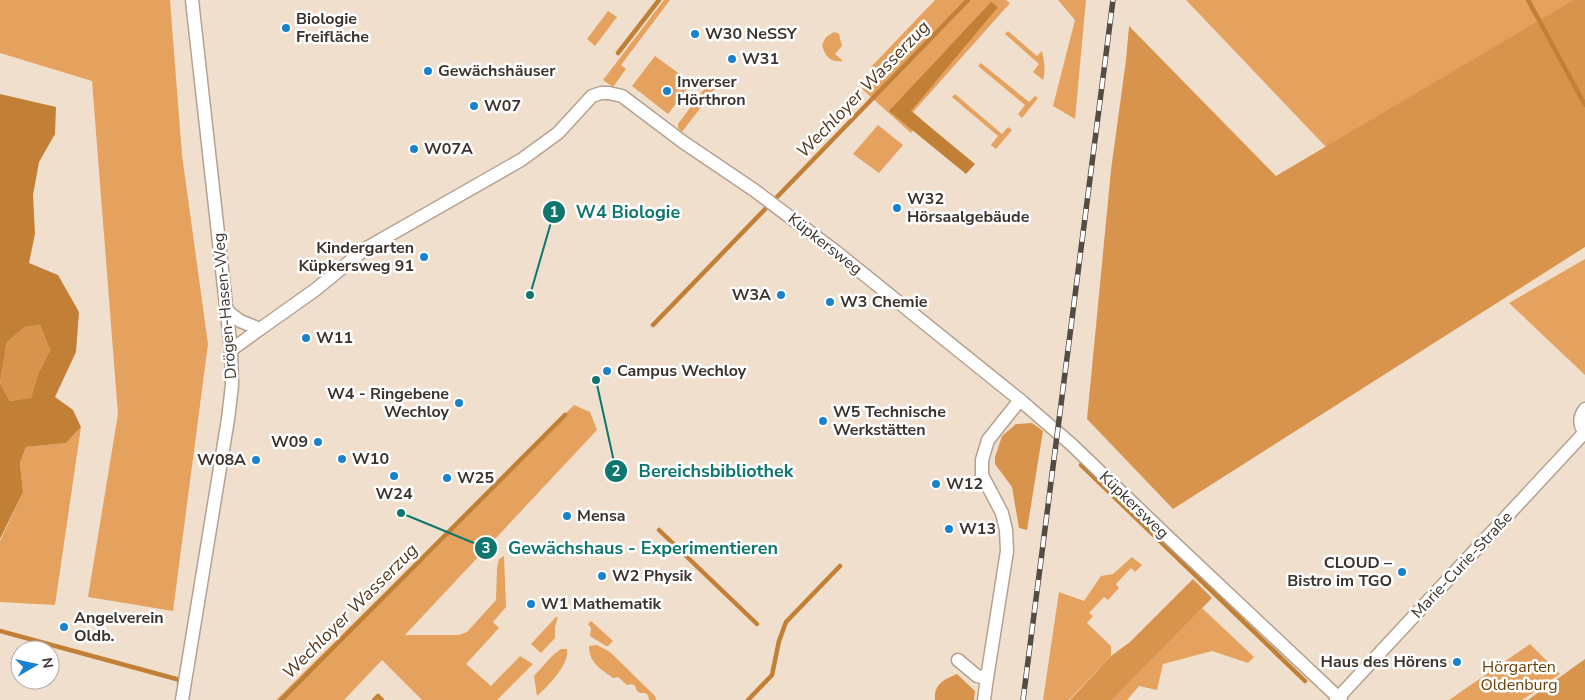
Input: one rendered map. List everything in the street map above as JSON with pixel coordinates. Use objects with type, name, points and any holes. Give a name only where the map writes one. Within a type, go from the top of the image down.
[{"type":"street","name":"Drögen-Hasen-Weg","points":[[182,700],[232,385],[227,311],[192,0]]},
{"type":"street","name":"Küpkersweg","points":[[231,350],[315,290],[364,249],[521,160],[558,133],[592,96],[609,92],[622,96],[683,142],[754,190],[835,251],[1020,400],[1071,444],[1339,699]]},
{"type":"street","points":[[227,311],[240,321],[260,329]]},
{"type":"street","points":[[984,700],[1007,551],[1006,530],[1002,513],[982,474],[982,460],[988,440],[1020,400]]},
{"type":"street","name":"Marie-Curie-Straße","points":[[1339,699],[1585,433],[1580,422],[1585,409]]},
{"type":"street","points":[[958,660],[977,676],[987,678]]},
{"type":"green space","points":[[0,0],[170,0],[182,155],[208,344],[173,611],[88,597],[118,414],[92,81],[0,53]]},
{"type":"green space","points":[[664,0],[670,0],[621,65],[626,69],[613,87],[603,80]]},
{"type":"green space","points":[[935,0],[1006,0],[1010,3],[913,112],[922,120],[911,133],[862,89],[876,75],[870,68]]},
{"type":"green space","points":[[1058,0],[1086,0],[1075,119],[1053,106],[1075,20]]},
{"type":"green space","points":[[1186,0],[1579,0],[1326,147]]},
{"type":"green space","points":[[608,11],[617,17],[595,46],[587,39]]},
{"type":"green space","points":[[1008,31],[1037,56],[1042,51],[1045,69],[1043,80],[1033,72],[1039,64],[1005,34]]},
{"type":"green space","points":[[834,32],[839,34],[842,46],[835,54],[843,61],[831,60],[822,45],[826,37]]},
{"type":"green space","points":[[655,56],[692,83],[668,114],[632,86]]},
{"type":"green space","points":[[981,63],[1029,102],[1035,96],[1038,98],[1022,118],[1018,114],[1025,105],[978,66]]},
{"type":"green space","points":[[713,77],[720,82],[682,132],[678,128],[678,124]]},
{"type":"green space","points":[[955,94],[1002,134],[1008,127],[1012,130],[996,149],[991,145],[998,136],[952,97]]},
{"type":"green space","points":[[878,125],[903,145],[879,173],[853,154]]},
{"type":"green space","points":[[1585,259],[1585,375],[1509,303]]},
{"type":"green space","points":[[574,405],[590,412],[597,430],[405,635],[459,635],[467,632],[496,600],[497,568],[499,559],[504,556],[506,607],[493,622],[499,628],[466,664],[491,686],[520,656],[533,664],[497,700],[422,700],[382,660],[344,700],[276,700]]},
{"type":"green space","points":[[81,427],[55,605],[0,602],[0,541],[23,492],[20,463],[26,447],[66,443]]},
{"type":"green space","points":[[1132,557],[1142,565],[1135,572],[1131,568],[1116,584],[1119,588],[1108,600],[1104,597],[1089,613],[1093,616],[1087,623],[1111,646],[1111,656],[1069,700],[1043,700],[1059,592],[1084,601],[1101,576],[1113,574]]},
{"type":"green space","points":[[1202,608],[1254,657],[1248,663],[1212,651],[1163,664],[1157,690],[1139,686],[1127,700],[1112,700]]},
{"type":"green space","points":[[558,617],[555,627],[555,638],[541,653],[531,644]]},
{"type":"green space","points":[[591,621],[613,641],[608,646],[590,636],[591,628],[588,624]]},
{"type":"green space","name":"Hörgarten Oldenburg","points":[[1530,644],[1560,674],[1522,700],[1449,700]]},
{"type":"green space","points":[[597,645],[610,652],[655,696],[656,700],[649,700],[648,695],[637,691],[632,684],[627,685],[618,677],[613,678],[600,668],[591,657],[589,646]]},
{"type":"green space","points":[[561,649],[567,649],[567,655],[562,668],[537,696],[534,676]]},
{"type":"shaded area","points":[[1574,0],[1585,0],[1585,247],[1173,509],[1087,419],[1111,170],[1129,26],[1276,176]]},
{"type":"shaded area","points":[[991,2],[998,7],[911,111],[975,164],[966,174],[889,111]]},
{"type":"shaded area","points":[[0,94],[56,107],[55,134],[39,162],[33,195],[35,234],[29,263],[58,275],[79,312],[76,352],[55,397],[73,410],[81,427],[66,443],[26,447],[20,463],[23,492],[0,539]],"holes":[[[40,325],[50,350],[38,374],[31,398],[10,401],[0,383],[7,342],[25,327]]]},
{"type":"shaded area","points":[[40,325],[50,350],[38,374],[31,399],[10,401],[0,383],[7,342],[25,327]]},
{"type":"shaded area","points":[[1032,423],[1043,431],[1027,530],[1019,528],[1012,487],[995,464],[995,457],[1002,436],[1016,424]]},
{"type":"shaded area","points":[[1193,579],[1212,598],[1112,700],[1070,700],[1111,656],[1130,642]]},
{"type":"shaded area","points":[[1585,659],[1585,700],[1528,700]]},
{"type":"shaded area","points":[[957,674],[975,691],[974,700],[935,700],[938,686],[944,680]]},
{"type":"waterway","points":[[618,53],[659,0]]},
{"type":"waterway","name":"Wechloyer Wasserzug","points":[[777,197],[968,0]]},
{"type":"waterway","name":"Wechloyer Wasserzug","points":[[1528,0],[1585,105]]},
{"type":"waterway","name":"Wechloyer Wasserzug","points":[[653,325],[770,204]]},
{"type":"waterway","name":"Wechloyer Wasserzug","points":[[281,700],[565,415]]},
{"type":"waterway","points":[[1081,465],[1305,681]]},
{"type":"waterway","points":[[659,530],[757,624]]},
{"type":"waterway","points":[[748,700],[772,675],[779,641],[786,622],[840,566]]},
{"type":"waterway","name":"Wechloyer Wasserzug","points":[[0,631],[180,680],[179,684]]},
{"type":"waterway","points":[[374,700],[378,696],[382,700]]},
{"type":"railway","points":[[1023,700],[1113,0]]},
{"type":"place","name":"Biologie Freifläche","points":[[286,28]]},
{"type":"place","name":"W30 NeSSY","points":[[695,34]]},
{"type":"place","name":"W31","points":[[732,59]]},
{"type":"place","name":"Gewächshäuser","points":[[428,71]]},
{"type":"place","name":"Inverser Hörthron","points":[[667,91]]},
{"type":"place","name":"W07","points":[[474,106]]},
{"type":"place","name":"W07A","points":[[414,149]]},
{"type":"place","name":"W32 Hörsaalgebäude","points":[[897,208]]},
{"type":"place","name":"Kindergarten Küpkersweg 91","points":[[424,257]]},
{"type":"place","name":"W4 Biologie","points":[[530,295]]},
{"type":"place","name":"W3A","points":[[781,295]]},
{"type":"place","name":"W3 Chemie","points":[[830,302]]},
{"type":"place","name":"W11","points":[[306,338]]},
{"type":"place","name":"Campus Wechloy","points":[[607,371]]},
{"type":"place","name":"Bereichsbibliothek","points":[[596,380]]},
{"type":"place","name":"W4 - Ringebene Wechloy","points":[[459,403]]},
{"type":"place","name":"W5 Technische Werkstätten","points":[[823,421]]},
{"type":"place","name":"W09","points":[[318,442]]},
{"type":"place","name":"W10","points":[[342,459]]},
{"type":"place","name":"W08A","points":[[256,460]]},
{"type":"place","name":"W24","points":[[394,476]]},
{"type":"place","name":"W25","points":[[447,478]]},
{"type":"place","name":"W12","points":[[936,484]]},
{"type":"place","name":"Gewächshaus - Experimentieren","points":[[401,513]]},
{"type":"place","name":"Mensa","points":[[567,516]]},
{"type":"place","name":"W13","points":[[949,529]]},
{"type":"place","name":"CLOUD – Bistro im TGO","points":[[1402,572]]},
{"type":"place","name":"W2 Physik","points":[[602,576]]},
{"type":"place","name":"W1 Mathematik","points":[[531,604]]},
{"type":"place","name":"Angelverein Oldb.","points":[[64,627]]},
{"type":"place","name":"Haus des Hörens","points":[[1457,662]]}]
